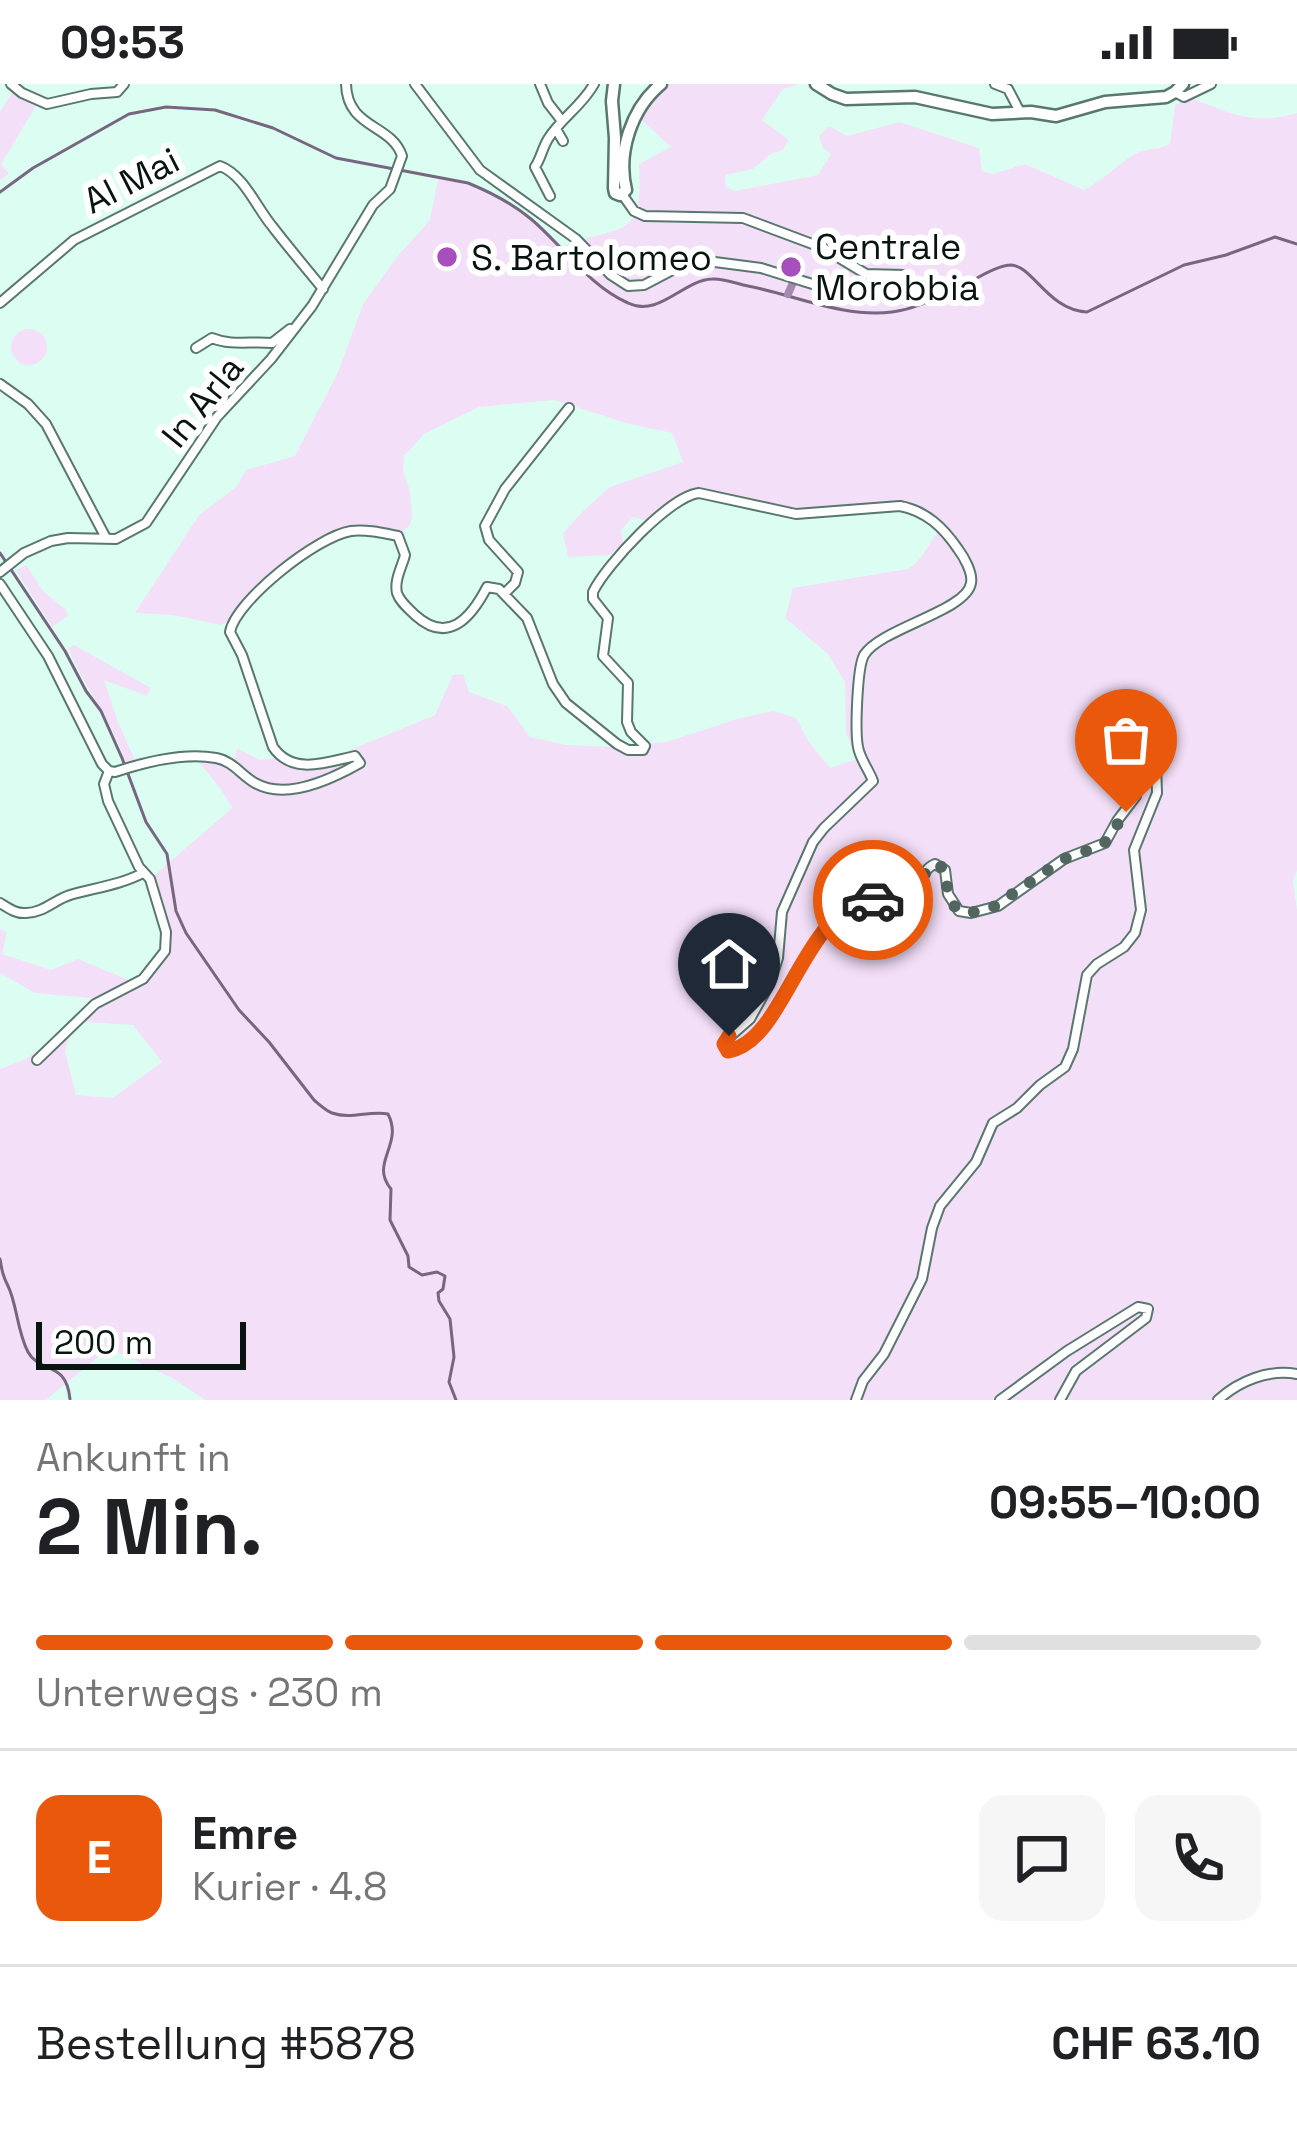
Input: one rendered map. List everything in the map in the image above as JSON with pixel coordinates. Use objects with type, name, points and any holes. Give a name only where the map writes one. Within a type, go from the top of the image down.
[{"type":"street","points":[[10,84],[46,104],[118,91],[124,84]]},
{"type":"street","name":"In Arla","points":[[2,570],[51,541],[123,536],[149,520],[217,417],[271,359],[323,289],[373,205],[388,192],[402,158],[398,145],[352,110],[346,84]]},
{"type":"street","points":[[416,84],[480,170],[576,239],[628,286],[644,285],[684,264],[707,261],[760,268],[838,292],[888,288],[909,281],[904,275],[866,274],[823,248],[743,218],[645,216],[634,211],[614,188],[614,84]]},
{"type":"street","points":[[541,84],[562,141]]},
{"type":"street","points":[[550,196],[535,167],[546,142],[594,84]]},
{"type":"street","points":[[621,195],[626,190],[622,160],[629,135],[643,103],[661,84]]},
{"type":"street","points":[[816,84],[846,99],[914,97],[992,114],[1064,116],[1105,102],[1166,97],[1179,88],[1184,97],[1211,84]]},
{"type":"street","points":[[995,84],[1008,88],[1020,112]]},
{"type":"street","name":"Al Mai","points":[[0,303],[74,240],[220,166],[237,177],[323,289]]},
{"type":"street","points":[[196,348],[212,338],[227,344],[272,343],[297,325]]},
{"type":"street","points":[[0,384],[46,424],[106,539]]},
{"type":"street","points":[[504,594],[515,584],[518,572],[489,540],[484,526],[505,489],[568,408]]},
{"type":"street","points":[[37,1060],[95,1004],[136,983],[163,956],[166,932],[150,879],[116,824],[108,801],[104,784],[113,771],[213,757],[230,763],[253,782],[279,790],[307,786],[360,763],[356,756],[301,765],[282,758],[273,747],[230,632],[234,619],[302,554],[352,531],[398,536],[405,556],[397,578],[398,596],[434,629],[458,624],[487,587],[499,589],[532,626],[553,684],[566,703],[617,744],[637,751],[646,746],[627,722],[628,683],[603,656],[608,618],[593,592],[625,549],[676,503],[699,493],[782,512],[913,508],[933,519],[958,549],[971,584],[952,604],[867,650],[859,675],[858,747],[873,781],[813,842],[783,909],[770,983],[751,1019],[729,1036],[724,1046],[728,1051],[750,1042],[827,926],[844,909],[860,902],[908,898],[935,864],[945,870],[948,894],[959,911],[994,908],[1064,859],[1105,843],[1136,796],[1138,765],[1144,760],[1150,759],[1157,767],[1158,788],[1133,854],[1139,922],[1128,944],[1087,974],[1073,1049],[1065,1066],[994,1123],[976,1162],[940,1206],[922,1279],[856,1400]]},
{"type":"street","points":[[0,584],[48,656],[88,739],[113,771]]},
{"type":"street","points":[[6,904],[19,913],[39,911],[65,896],[143,873]]},
{"type":"street","points":[[1000,1400],[1081,1342],[1138,1307],[1146,1308],[1146,1318],[1076,1371],[1060,1400]]},
{"type":"street","points":[[1217,1400],[1261,1376],[1297,1373]]},
{"type":"shaded area","points":[[661,84],[799,84],[783,89],[762,120],[789,140],[783,150],[753,169],[725,175],[726,187],[735,191],[818,175],[831,154],[819,136],[829,126],[847,136],[899,122],[979,148],[982,171],[993,174],[1025,164],[1084,190],[1133,155],[1170,144],[1175,105],[1190,98],[1254,118],[1297,113],[1297,870],[1293,881],[1297,910],[1297,1400],[205,1400],[174,1379],[109,1348],[46,1400],[0,1400],[0,1069],[26,1059],[74,1023],[65,1051],[76,1095],[113,1098],[162,1062],[133,1025],[71,1021],[101,999],[35,993],[0,973],[0,929],[7,932],[2,954],[51,970],[78,959],[136,983],[166,945],[150,879],[232,808],[198,761],[237,767],[237,748],[260,760],[275,758],[309,767],[435,715],[453,675],[463,674],[469,692],[507,706],[530,737],[566,745],[666,742],[773,711],[796,718],[830,768],[857,759],[846,733],[845,682],[828,654],[785,618],[793,588],[908,569],[941,529],[912,509],[796,514],[699,493],[650,522],[633,517],[621,530],[624,545],[609,555],[568,557],[563,534],[610,487],[683,462],[672,433],[554,400],[479,407],[424,434],[404,456],[412,518],[398,536],[352,531],[302,554],[234,619],[221,625],[135,613],[199,515],[236,487],[246,470],[295,456],[339,370],[363,304],[430,220],[438,179],[475,187],[506,201],[561,247],[624,227],[637,207],[639,164],[671,147],[636,115]]},
{"type":"shaded area","points":[[14,89],[36,106],[1,164],[9,174],[0,180],[0,112]]},
{"type":"shaded area","points":[[29,329],[42,334],[47,347],[42,360],[29,365],[16,360],[11,347],[16,334]]},
{"type":"shaded area","points":[[26,565],[43,591],[66,610],[68,616],[52,627],[16,570]]},
{"type":"shaded area","points":[[74,645],[151,688],[147,696],[104,680],[135,760],[126,764],[68,648]]},
{"type":"waterway","points":[[0,192],[129,114],[166,107],[215,110],[273,128],[336,158],[468,183],[524,214],[601,286],[639,306],[650,306],[691,285],[716,279],[837,309],[892,312],[925,303],[1011,265],[1027,272],[1062,304],[1087,312],[1184,265],[1275,237],[1297,244]]},
{"type":"waterway","points":[[788,294],[792,285]]},
{"type":"waterway","points":[[0,553],[101,711],[146,822],[167,854],[176,911],[186,933],[239,1010],[325,1109],[346,1116],[388,1114],[392,1135],[384,1171],[391,1189],[390,1220],[409,1267],[422,1275],[437,1272],[445,1276],[438,1293],[450,1319],[454,1357],[449,1382],[456,1400]]},
{"type":"waterway","points":[[0,1259],[28,1352],[63,1378],[70,1399]]},
{"type":"way so far","points":[[873,900],[908,898],[928,868],[938,864],[945,870],[948,894],[956,909],[967,913],[989,910],[1064,859],[1103,845],[1126,812]]},
{"type":"place","name":"S. Bartolomeo","points":[[447,257]]},
{"type":"place","name":"Centrale Morobbia","points":[[791,267]]},
{"type":"route","points":[[729,1036],[724,1044],[728,1051],[750,1042],[827,926],[850,905],[873,900]]}]
